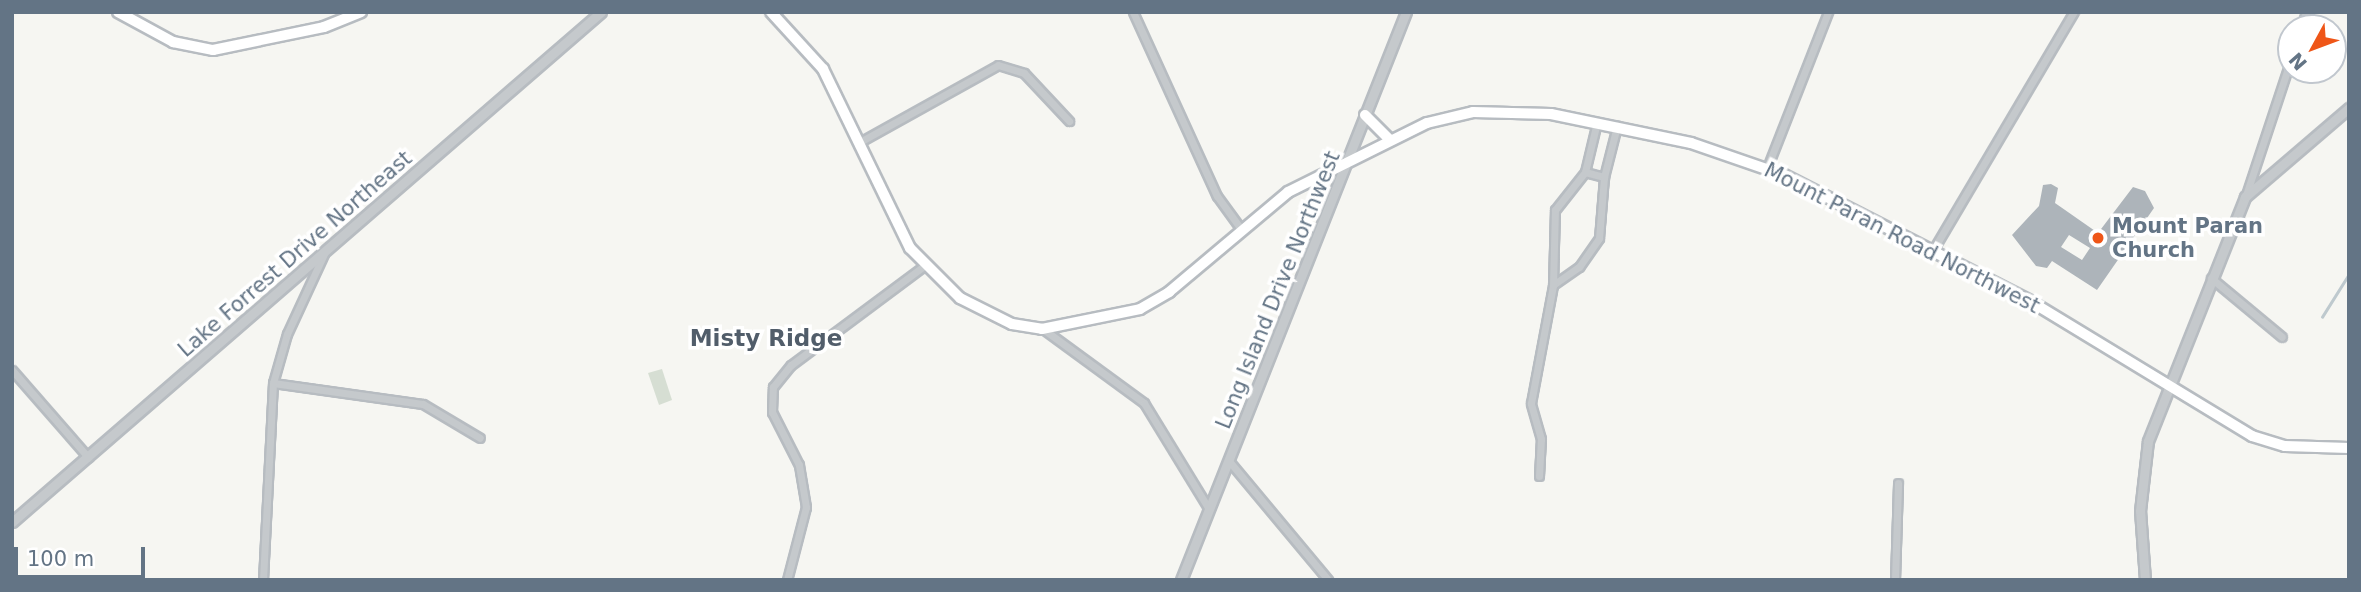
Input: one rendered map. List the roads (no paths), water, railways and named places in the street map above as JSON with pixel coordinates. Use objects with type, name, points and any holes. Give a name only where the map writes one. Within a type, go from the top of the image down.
[{"type":"main road","points":[[118,12],[173,42],[212,50],[324,27],[361,12]]},
{"type":"main road","name":"Mount Paran Road Northwest","points":[[771,12],[823,69],[897,229],[924,266],[982,313],[1042,329],[1156,302],[1241,229],[1350,156],[1389,139],[1473,112],[1597,122],[1768,168],[1933,250],[2166,386],[2268,442],[2349,448]]},
{"type":"main road","points":[[1365,115],[1389,139]]},
{"type":"street","name":"Lake Forrest Drive Northeast","points":[[12,522],[601,12]]},
{"type":"street","points":[[1133,12],[1217,196],[1241,229]]},
{"type":"street","name":"Long Island Drive Northwest","points":[[1181,580],[1406,12]]},
{"type":"street","points":[[1768,168],[1828,12]]},
{"type":"street","points":[[1933,250],[2074,12]]},
{"type":"street","points":[[858,143],[998,65],[1024,73],[1069,121]]},
{"type":"street","points":[[2146,580],[2141,477],[2166,386],[2245,197],[2283,84]]},
{"type":"street","points":[[2245,197],[2349,108]]},
{"type":"street","points":[[1539,476],[1541,439],[1531,403],[1553,285],[1555,210],[1585,172],[1597,122]]},
{"type":"street","points":[[1553,285],[1579,267],[1599,238],[1606,210],[1604,177],[1617,126]]},
{"type":"street","points":[[1585,172],[1604,177]]},
{"type":"street","points":[[263,580],[273,383],[287,334],[326,250]]},
{"type":"street","points":[[787,580],[806,507],[799,465],[772,412],[773,387],[791,365],[924,266]]},
{"type":"street","points":[[2211,278],[2282,337]]},
{"type":"street","points":[[1042,329],[1144,403],[1210,510]]},
{"type":"street","points":[[12,370],[88,457]]},
{"type":"street","points":[[273,383],[423,404],[456,418],[480,438]]},
{"type":"street","points":[[1229,461],[1328,580]]},
{"type":"street","points":[[1895,580],[1898,483]]},
{"type":"waterway","points":[[2322,317],[2349,274]]},
{"type":"place","name":"Mount Paran Church","points":[[2098,238]]},
{"type":"district","name":"Misty Ridge","points":[[766,338]]}]
